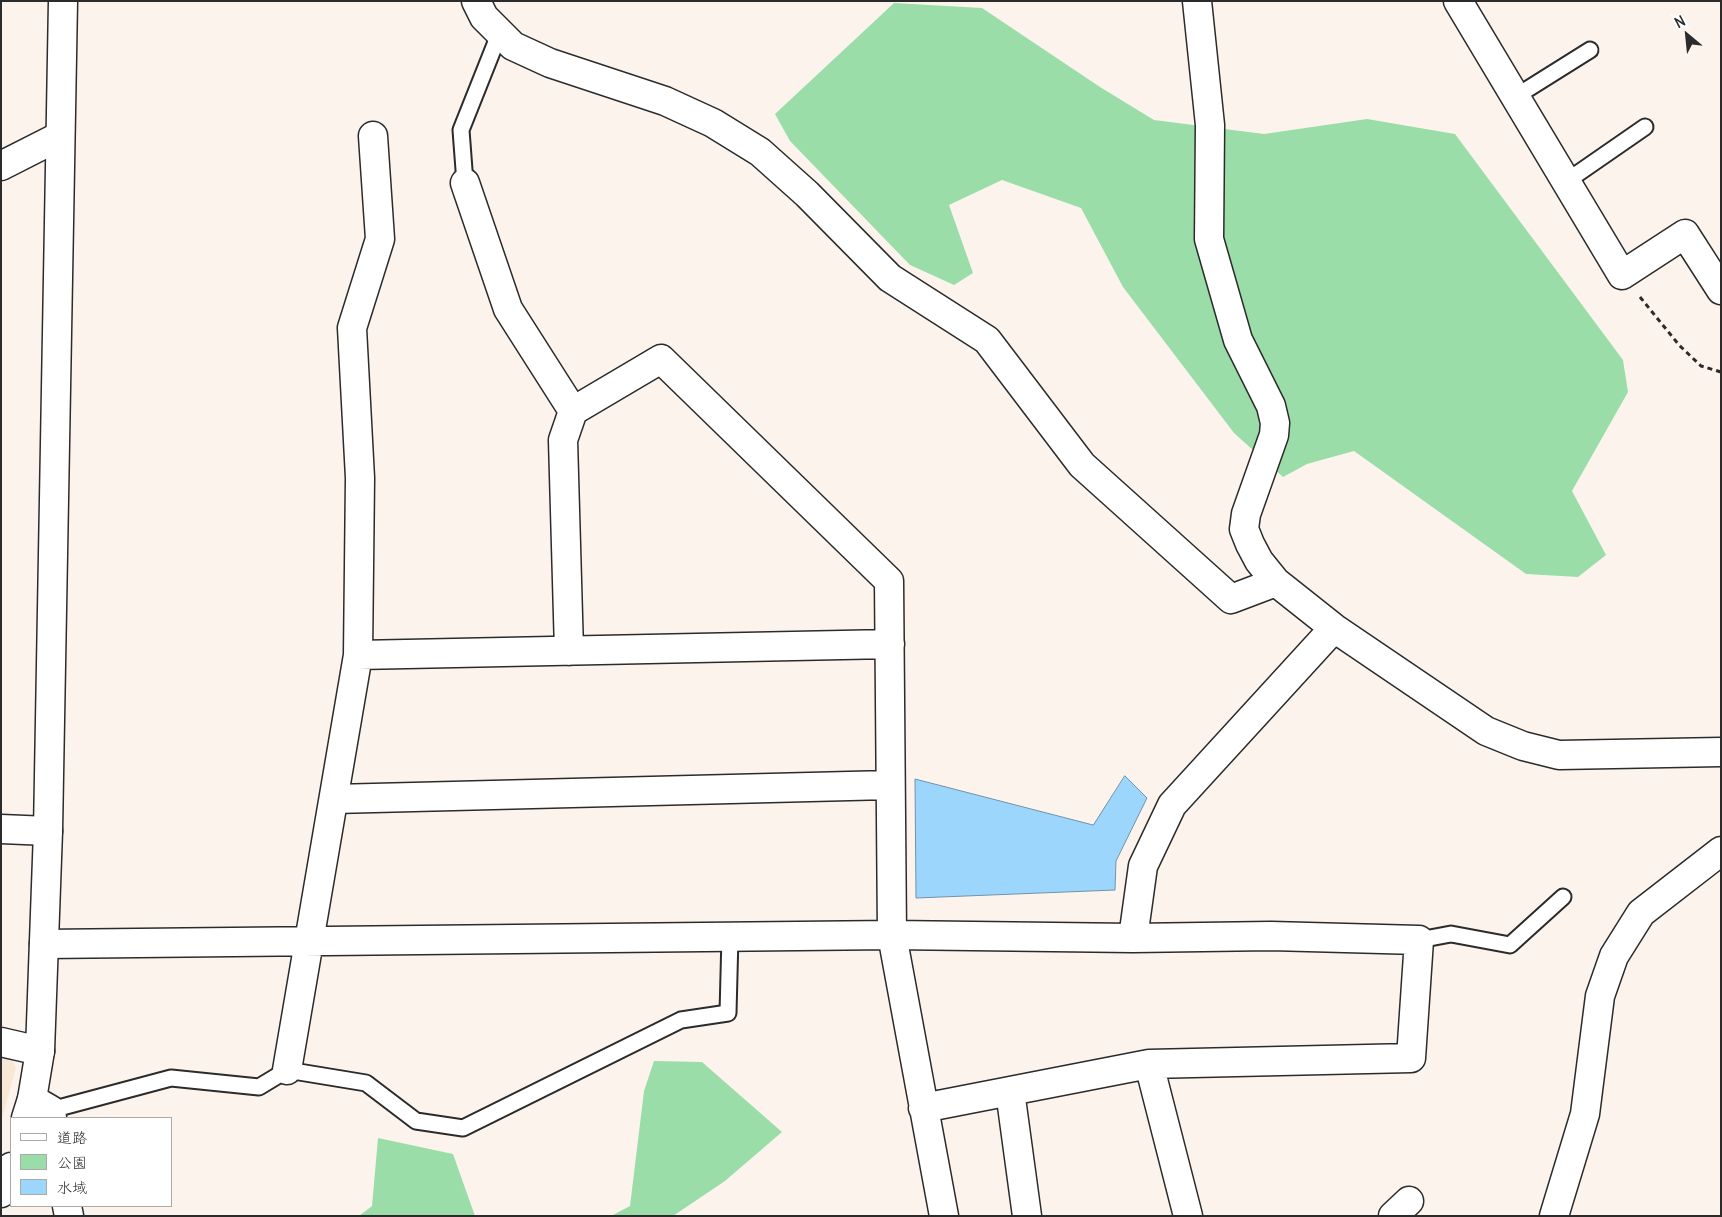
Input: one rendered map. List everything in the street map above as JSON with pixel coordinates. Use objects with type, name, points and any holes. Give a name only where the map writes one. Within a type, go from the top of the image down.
[{"type":"street","points":[[40,1111],[40,1050],[48,831],[63,1]]},
{"type":"street","points":[[476,1],[484,17],[513,46],[550,63],[665,100],[713,123],[760,152],[807,194],[890,278],[987,340],[1082,465],[1231,599],[1276,582]]},
{"type":"street","points":[[1197,1],[1210,124],[1209,239],[1238,340],[1271,406],[1275,423],[1274,435],[1246,514],[1244,529],[1259,561],[1276,582],[1334,628],[1486,731],[1524,746],[1559,755],[1721,752]]},
{"type":"street","points":[[1458,1],[1622,275],[1685,234],[1721,290]]},
{"type":"street","points":[[1,166],[60,136]]},
{"type":"street","points":[[287,1070],[358,654],[360,478],[352,328],[380,239],[373,136]]},
{"type":"street","points":[[465,183],[508,310],[573,411]]},
{"type":"street","points":[[569,650],[563,440],[573,411],[661,360],[889,581],[892,935],[944,1216]]},
{"type":"street","points":[[1133,938],[1143,866],[1172,804],[1334,628]]},
{"type":"street","points":[[358,654],[890,644]]},
{"type":"street","points":[[334,799],[890,785]]},
{"type":"street","points":[[1,829],[48,831]]},
{"type":"street","points":[[1554,1216],[1585,1114],[1600,996],[1614,956],[1640,913],[1721,851]]},
{"type":"street","points":[[44,944],[892,935],[1133,938],[1271,936],[1420,940],[1411,1058],[1149,1064],[923,1108]]},
{"type":"street","points":[[1,1042],[40,1050]]},
{"type":"street","points":[[1149,1064],[1188,1216]]},
{"type":"street","points":[[1010,1091],[1027,1216]]},
{"type":"street","points":[[1,1193],[10,1170]]},
{"type":"lane","points":[[465,183],[461,130],[500,32]]},
{"type":"lane","points":[[1515,97],[1590,50]]},
{"type":"lane","points":[[1567,181],[1645,127]]},
{"type":"lane","points":[[1420,940],[1451,934],[1510,945],[1563,898]]},
{"type":"lane","points":[[40,1111],[172,1078],[259,1087],[287,1070],[366,1083],[416,1121],[462,1128],[681,1020],[728,1014],[730,936]]},
{"type":"path","points":[[1622,275],[1679,345],[1701,366],[1721,372]]},
{"type":"shaded area","points":[[1,1057],[12,1060],[16,1068],[1,1122]]},
{"type":"green space","points":[[894,3],[982,8],[1100,87],[1154,120],[1264,134],[1367,119],[1455,134],[1623,360],[1628,392],[1572,491],[1606,555],[1578,577],[1526,574],[1354,451],[1307,464],[1283,477],[1234,433],[1123,287],[1081,208],[1002,180],[949,205],[973,273],[954,285],[910,265],[790,141],[775,114]]},
{"type":"green space","points":[[654,1061],[702,1062],[782,1132],[725,1181],[673,1216],[611,1216],[630,1206],[644,1091]]},
{"type":"green space","points":[[378,1138],[453,1154],[475,1216],[359,1216],[372,1206]]},
{"type":"water","points":[[1125,776],[1147,798],[1116,861],[1115,890],[916,898],[915,779],[1093,825]]}]
